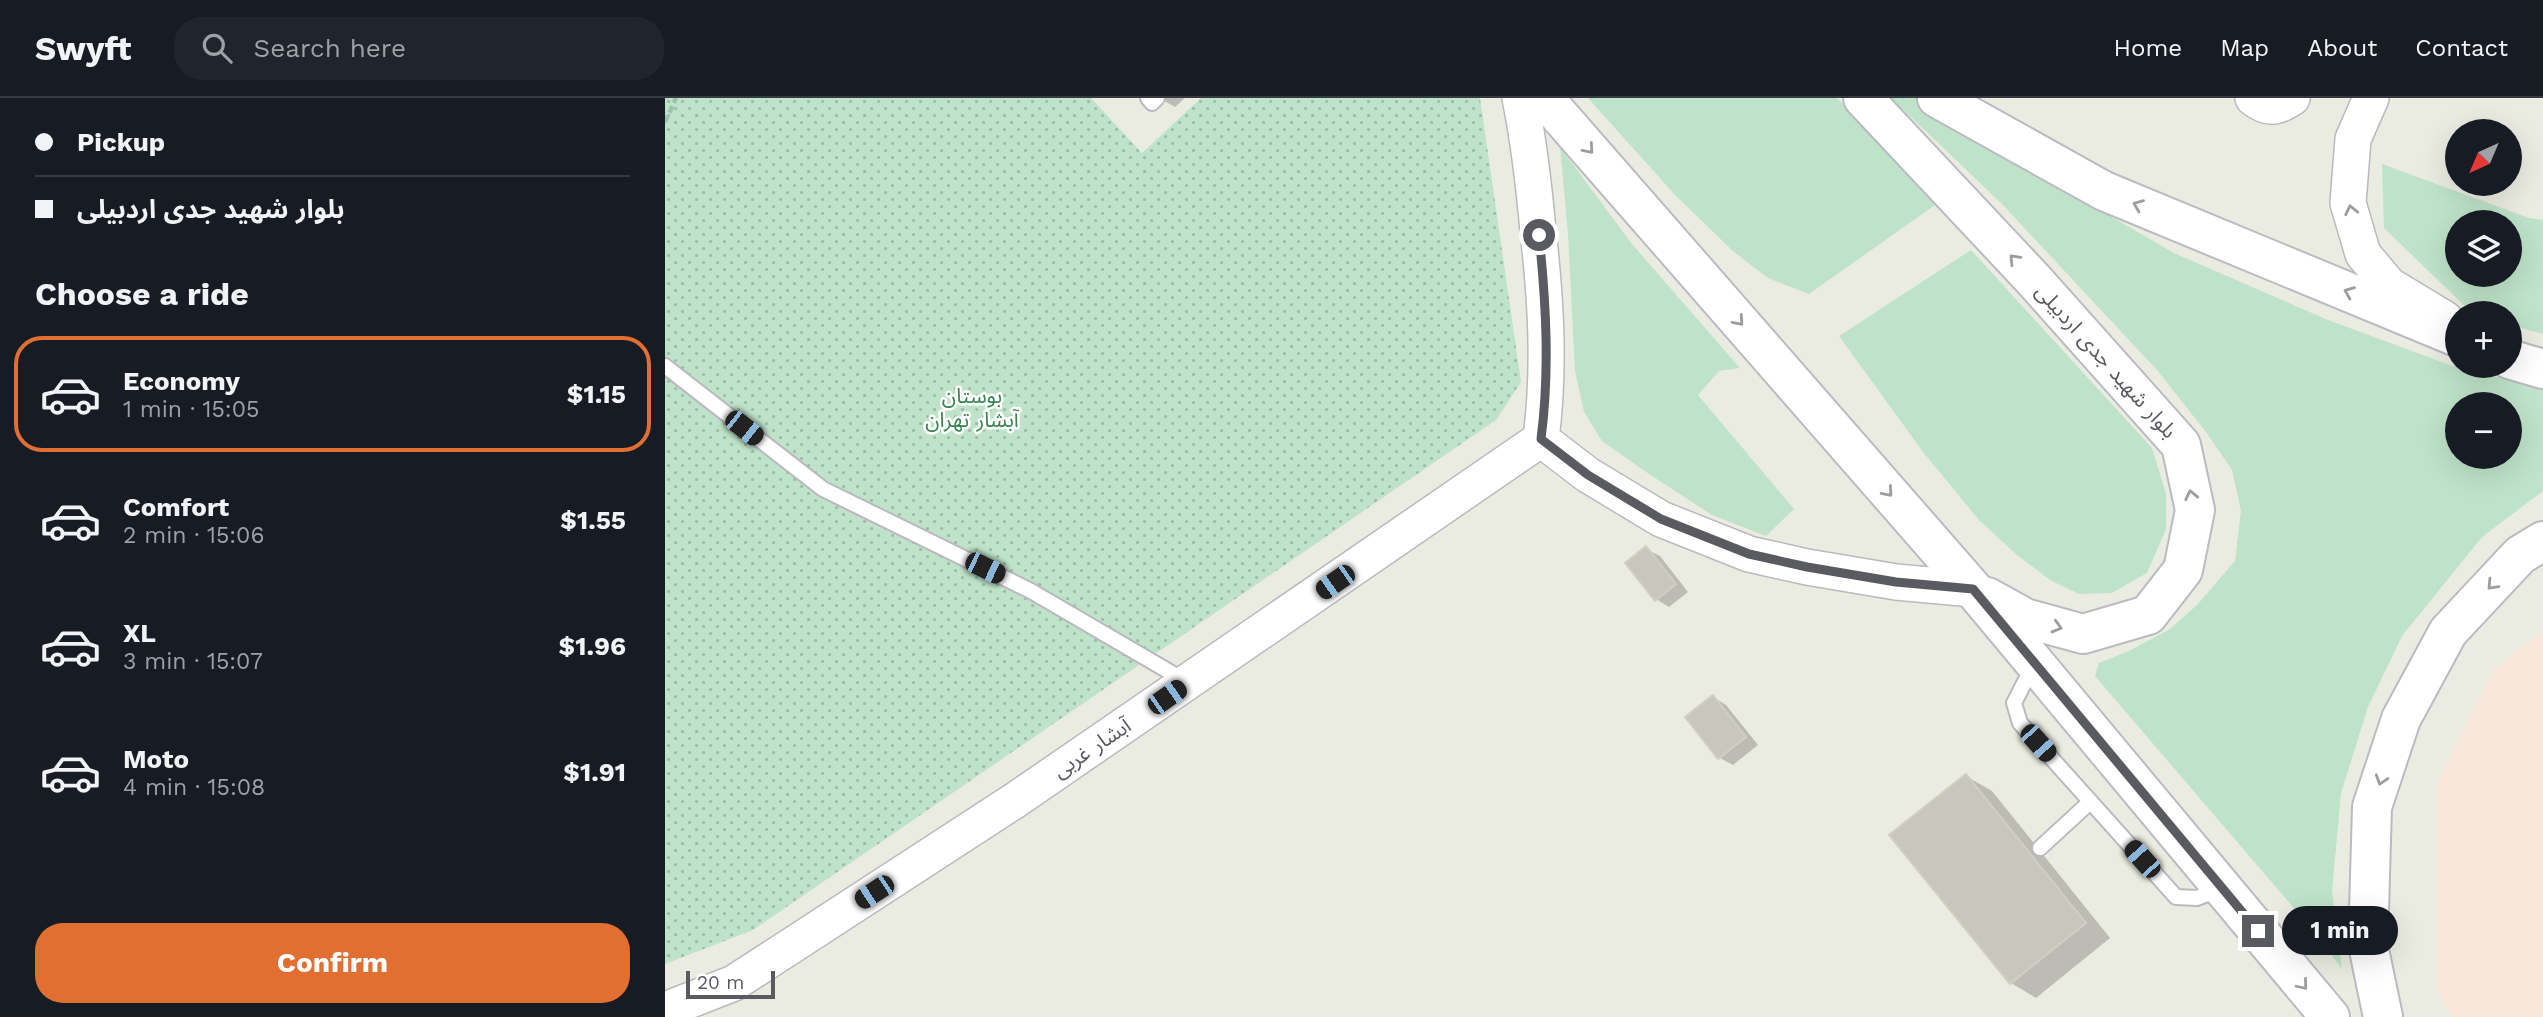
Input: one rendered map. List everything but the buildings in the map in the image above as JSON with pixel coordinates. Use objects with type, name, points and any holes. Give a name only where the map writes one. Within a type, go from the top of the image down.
[{"type":"main road","name":"بلوار شهید جدی اردبیلی","points":[[1544,98],[1973,589],[2330,1017]]},
{"type":"main road","name":"بلوار شهید جدی اردبیلی","points":[[1863,98],[2033,279],[2181,445],[2195,510],[2183,570],[2148,615],[2083,634],[2025,618],[1973,589]]},
{"type":"main road","points":[[1937,98],[2104,191],[2445,332]]},
{"type":"main road","points":[[2522,363],[2543,369]]},
{"type":"main road","points":[[2383,1017],[2368,945],[2372,807],[2401,719],[2448,632],[2520,555],[2543,541]]},
{"type":"street","points":[[1520,98],[1528,144],[1546,309],[1547,393],[1541,439],[1588,475],[1661,519],[1749,554],[1896,582],[1973,589]]},
{"type":"street","points":[[2253,98],[2263,106],[2279,106],[2292,98]]},
{"type":"street","points":[[2371,98],[2353,139],[2348,203],[2363,254],[2389,285],[2445,320]]},
{"type":"street","name":"آبشار غربی","points":[[665,1010],[734,984],[1014,801],[1541,439]]},
{"type":"lane","points":[[1148,98],[1152,103],[1157,98]]},
{"type":"lane","points":[[665,366],[823,489],[1031,591],[1189,682]]},
{"type":"lane","points":[[2034,663],[2014,703],[2020,723],[2176,897],[2197,898],[2223,888]]},
{"type":"lane","points":[[2040,848],[2091,802]]},
{"type":"path","points":[[665,122],[676,98]]},
{"type":"shaded area","points":[[2543,631],[2543,1017],[2453,1017],[2438,992],[2438,782],[2495,669]]},
{"type":"green space","name":"بوستان آبشار تهران","points":[[665,98],[1091,98],[1142,153],[1201,98],[1480,98],[1521,382],[1496,420],[753,930],[665,964]]},
{"type":"green space","points":[[1588,98],[1837,98],[1935,205],[1809,294],[1768,278],[1734,252],[1676,196]]},
{"type":"green space","points":[[1891,98],[1925,98],[2041,176],[2174,253],[2328,320],[2445,363],[2445,378],[2500,378],[2543,389],[2543,491],[2482,537],[2402,636],[2368,707],[2341,793],[2332,891],[2342,969],[2316,934],[2095,676],[2099,663],[2129,651],[2170,629],[2197,605],[2235,561],[2241,511],[2232,470],[2157,370],[2002,204]]},
{"type":"green space","points":[[1560,147],[1632,244],[1740,368],[1719,371],[1698,395],[1794,509],[1766,536],[1712,515],[1649,474],[1602,441],[1584,412],[1575,371],[1568,234]]},
{"type":"green space","points":[[2382,164],[2445,187],[2445,196],[2469,196],[2507,210],[2445,210],[2445,287],[2384,228]]},
{"type":"green space","points":[[2522,215],[2543,220],[2543,334],[2522,328],[2522,301],[2460,301],[2445,287],[2522,287]]},
{"type":"green space","points":[[1971,250],[2152,448],[2166,494],[2166,529],[2147,573],[2112,593],[2079,594],[2050,580],[2017,555],[1979,520],[1923,452],[1839,336]]},
{"type":"route","points":[[1539,235],[1546,309],[1547,393],[1541,439],[1588,475],[1661,519],[1749,554],[1896,582],[1973,589],[2258,931]]}]
